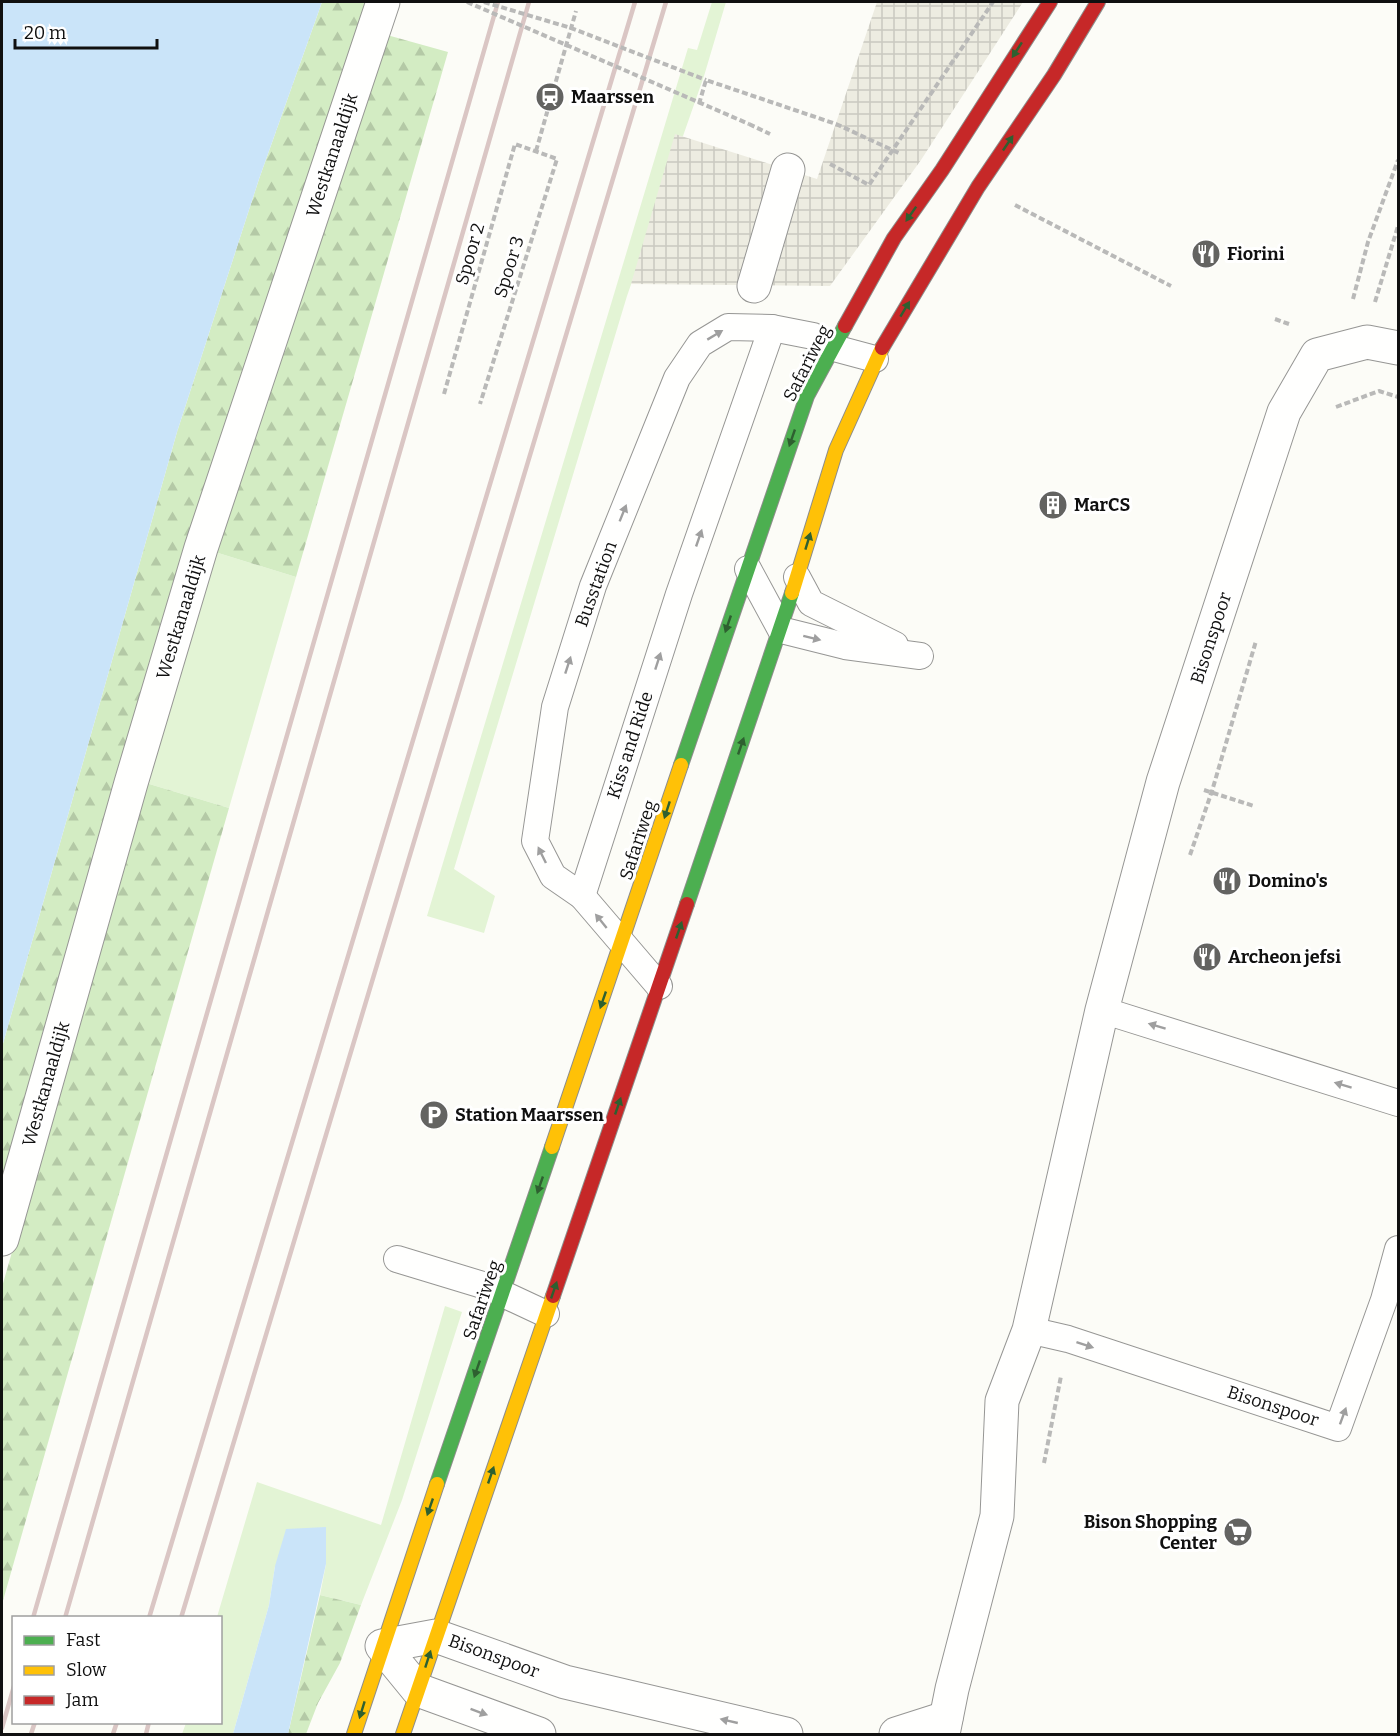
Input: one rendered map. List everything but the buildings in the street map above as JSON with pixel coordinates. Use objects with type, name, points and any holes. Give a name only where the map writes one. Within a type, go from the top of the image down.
[{"type":"street","name":"Westkanaaldijk","points":[[2,1239],[128,794],[201,548],[383,2]]},
{"type":"street","name":"Safariweg","points":[[354,1734],[807,396],[894,238],[942,170],[1050,2]]},
{"type":"street","points":[[403,1734],[781,630],[836,450],[875,359],[978,187],[1054,75],[1098,2]]},
{"type":"street","points":[[754,286],[788,170]]},
{"type":"street","name":"Bisonspoor","points":[[896,1734],[944,1726],[997,1516],[1002,1401],[1029,1330],[1102,1011],[1163,782],[1284,412],[1317,355],[1367,342],[1398,348]]},
{"type":"street","name":"Bisonspoor","points":[[382,1646],[436,1636],[565,1682],[786,1734]]},
{"type":"street","points":[[382,1646],[418,1690],[539,1734]]},
{"type":"lane","name":"Busstation","points":[[659,986],[582,896],[553,876],[535,841],[555,707],[593,586],[677,378],[700,344],[728,327],[772,328],[813,336],[834,348],[875,359]]},
{"type":"lane","name":"Kiss and Ride","points":[[582,896],[679,594],[772,328]]},
{"type":"lane","points":[[748,569],[781,630],[845,646],[920,656],[811,603],[798,577]]},
{"type":"lane","points":[[1102,1011],[1398,1102]]},
{"type":"lane","name":"Bisonspoor","points":[[1029,1330],[1068,1339],[1338,1428],[1384,1300],[1398,1250]]},
{"type":"lane","points":[[397,1259],[486,1286],[546,1314]]},
{"type":"path","points":[[467,2],[777,138]]},
{"type":"path","points":[[484,2],[571,28],[706,80],[836,124],[903,154]]},
{"type":"path","points":[[823,160],[869,185],[993,2]]},
{"type":"path","points":[[536,151],[576,11]]},
{"type":"path","points":[[699,104],[706,80]]},
{"type":"path","name":"Spoor 2","points":[[444,394],[515,144],[536,151]]},
{"type":"path","name":"Spoor 3","points":[[480,404],[557,159],[536,151]]},
{"type":"path","points":[[1353,299],[1368,242],[1398,160]]},
{"type":"path","points":[[978,187],[1171,286]]},
{"type":"path","points":[[1333,408],[1379,391],[1398,397]]},
{"type":"path","points":[[1190,856],[1212,791],[1259,631]]},
{"type":"path","points":[[1042,1471],[1068,1339]]},
{"type":"green space","points":[[322,2],[369,2],[2,1191],[2,1047],[177,432],[259,179]]},
{"type":"green space","points":[[712,2],[726,2],[704,76],[627,296],[454,869],[495,896],[484,933],[427,916],[688,48],[697,50]]},
{"type":"green space","points":[[387,35],[448,52],[296,577],[215,552]]},
{"type":"green space","points":[[215,552],[296,577],[229,808],[146,783]]},
{"type":"green space","points":[[146,783],[229,808],[2,1604],[2,1287]]},
{"type":"green space","points":[[445,1306],[462,1312],[402,1500],[361,1605],[320,1595],[326,1564],[275,1566],[269,1605],[233,1734],[182,1734],[186,1724],[222,1724],[222,1616],[217,1616],[257,1482],[381,1525]]},
{"type":"green space","points":[[320,1595],[361,1605],[340,1663],[318,1703],[306,1734],[288,1734]]},
{"type":"shaded area","points":[[877,2],[1023,2],[921,160],[830,286],[631,284],[675,134],[817,179]]},
{"type":"water","points":[[2,2],[322,2],[259,179],[177,432],[2,1047]]},
{"type":"water","points":[[326,1527],[326,1564],[288,1734],[233,1734],[269,1605],[275,1566],[286,1529]]},
{"type":"railway","points":[[34,1616],[498,2]]},
{"type":"railway","points":[[66,1616],[529,2]]},
{"type":"railway","points":[[150,1616],[635,2]]},
{"type":"railway","points":[[182,1616],[666,2]]},
{"type":"railway","points":[[2,1728],[12,1693]]},
{"type":"railway","points":[[31,1734],[34,1724]]},
{"type":"railway","points":[[113,1734],[116,1724]]},
{"type":"railway","points":[[146,1734],[148,1724]]},
{"type":"traffic: fast","points":[[681,765],[807,396],[845,326]]},
{"type":"traffic: fast","points":[[687,904],[792,593]]},
{"type":"traffic: fast","points":[[437,1484],[552,1147]]},
{"type":"traffic: slow","points":[[792,593],[836,450],[882,348]]},
{"type":"traffic: slow","points":[[552,1147],[681,765]]},
{"type":"traffic: slow","points":[[403,1734],[553,1296]]},
{"type":"traffic: slow","points":[[354,1734],[437,1484]]},
{"type":"traffic: jam","points":[[845,326],[894,238],[942,170],[1050,2]]},
{"type":"traffic: jam","points":[[882,348],[978,187],[1054,75],[1098,2]]},
{"type":"traffic: jam","points":[[553,1296],[687,904]]},
{"type":"place","name":"Maarssen","points":[[550,97]]},
{"type":"place","name":"Fiorini","points":[[1206,254]]},
{"type":"place","name":"MarCS","points":[[1053,505]]},
{"type":"place","name":"Domino's","points":[[1227,881]]},
{"type":"place","name":"Archeon jefsi","points":[[1207,957]]},
{"type":"place","name":"Station Maarssen","points":[[434,1115]]},
{"type":"place","name":"Bison Shopping Center","points":[[1238,1532]]}]
